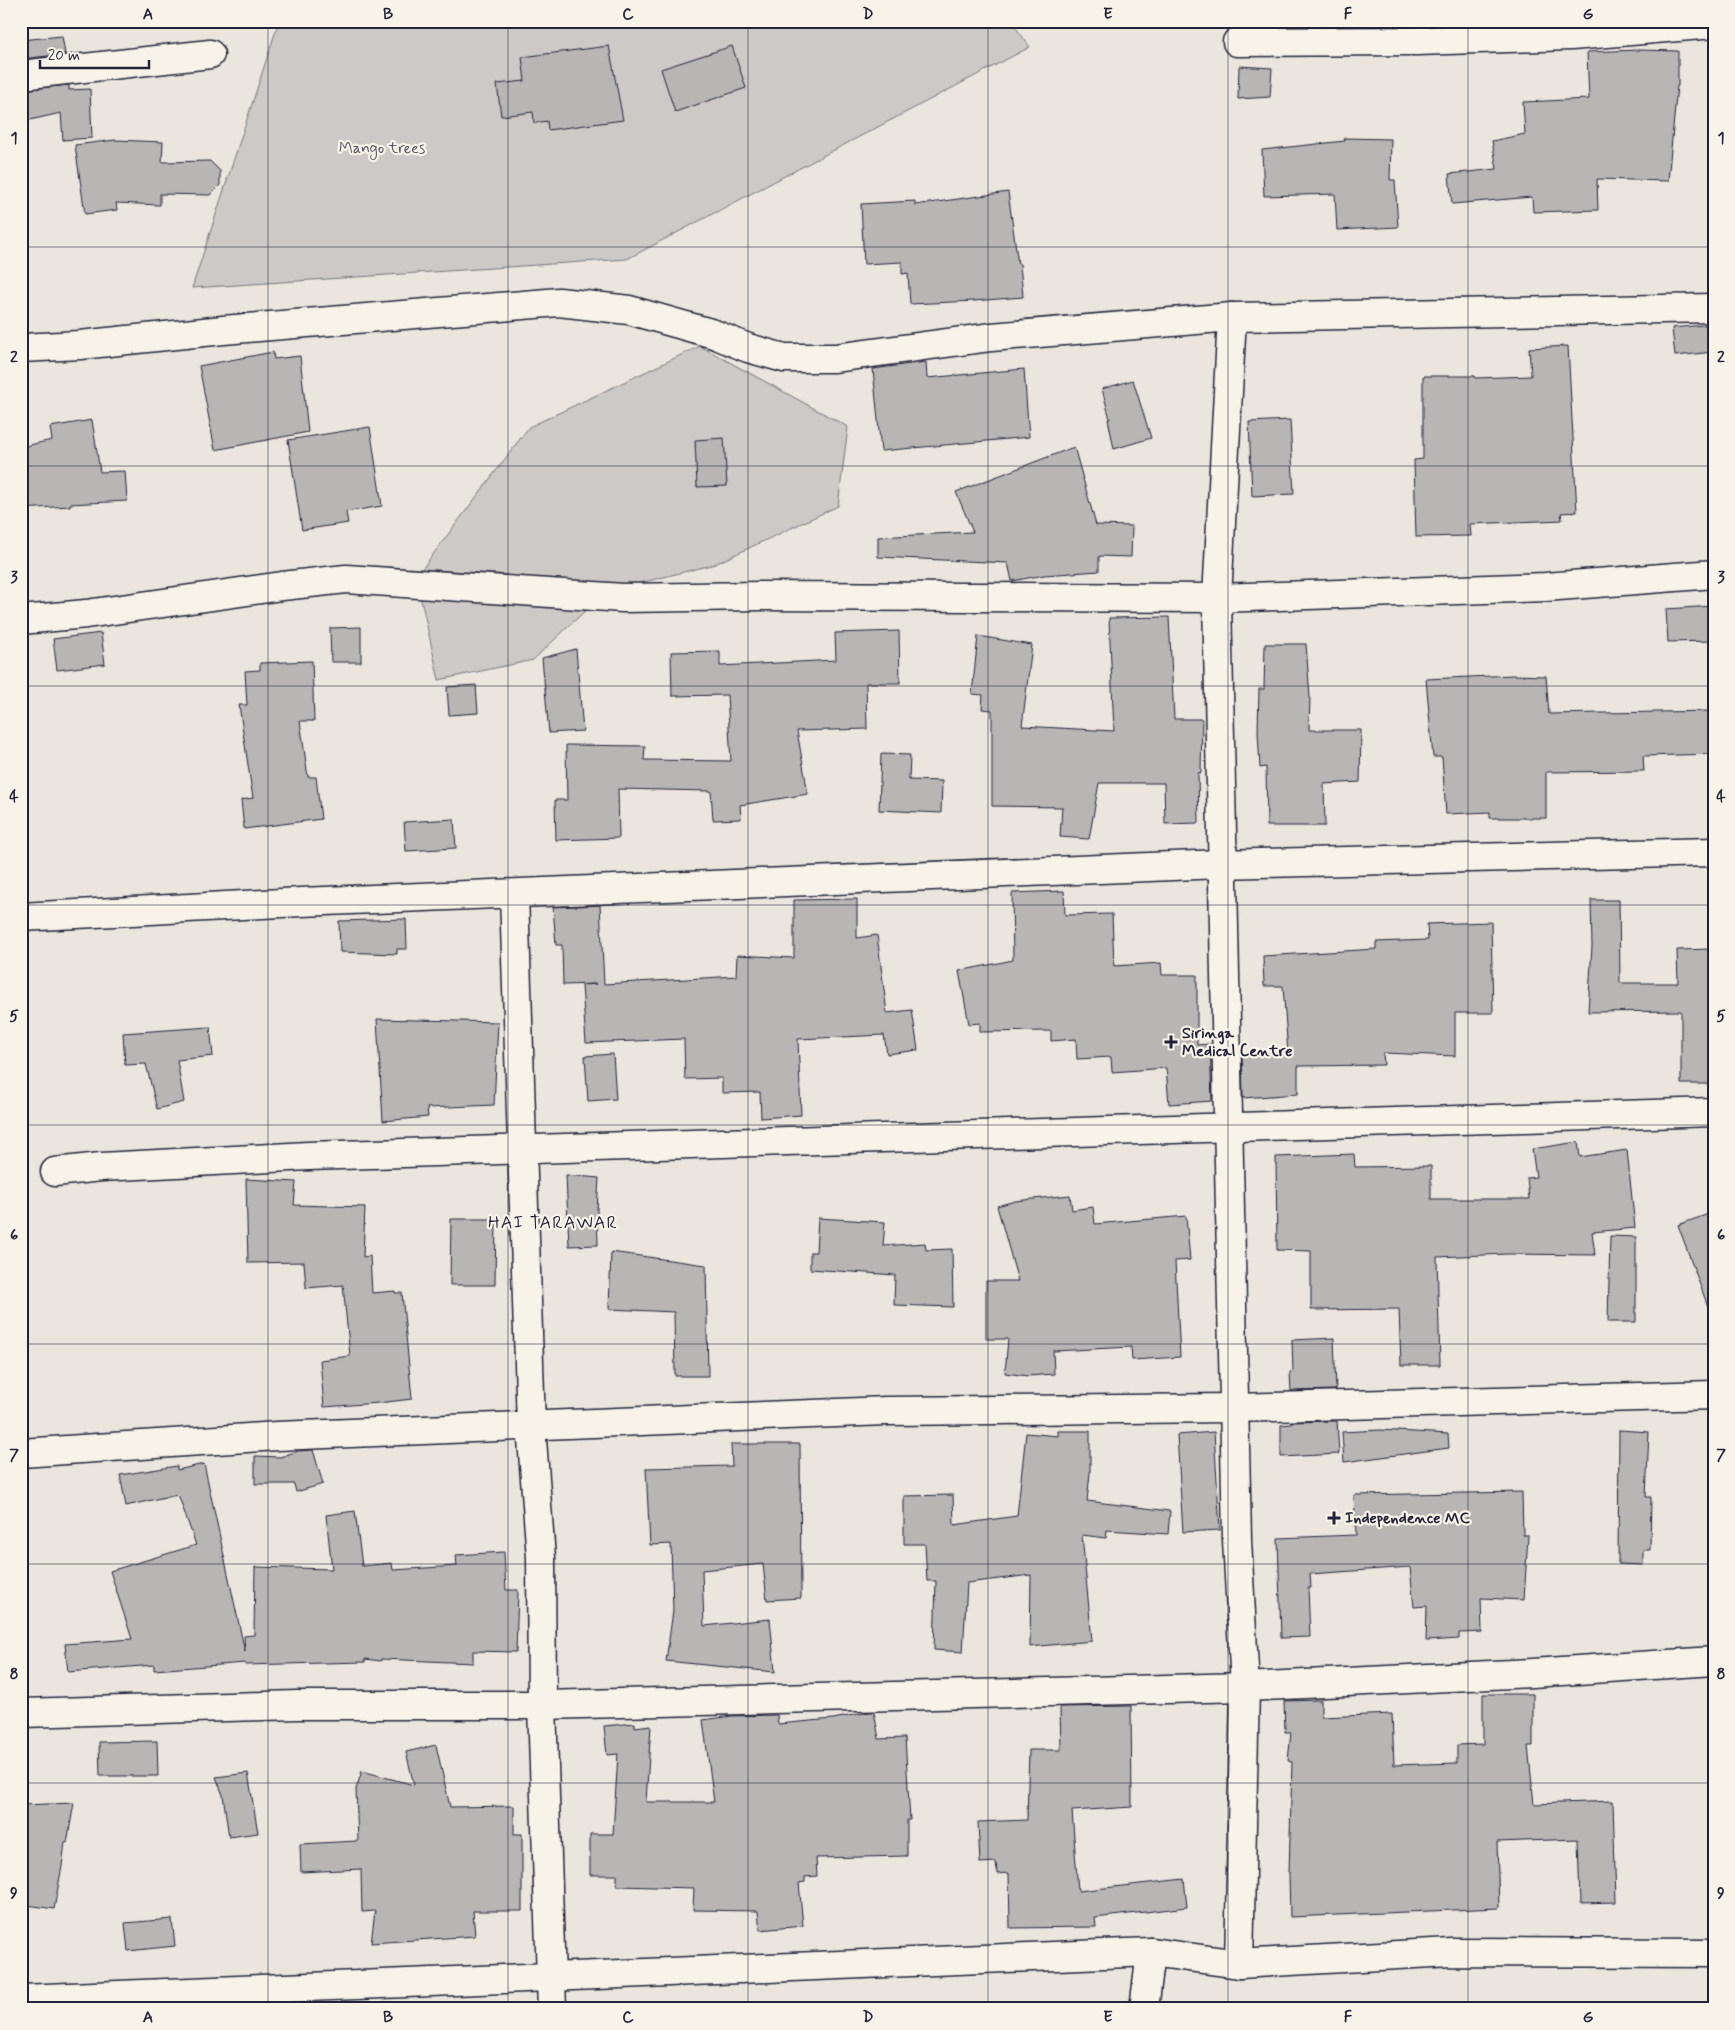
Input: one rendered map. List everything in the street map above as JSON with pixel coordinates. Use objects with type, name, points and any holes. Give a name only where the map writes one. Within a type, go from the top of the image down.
[{"type":"street","points":[[1237,42],[1417,41],[1572,36],[1714,24]]},
{"type":"street","points":[[21,75],[210,54]]},
{"type":"street","points":[[21,348],[80,345],[223,330],[559,302],[630,310],[714,334],[748,348],[784,358],[835,358],[991,338],[1232,317],[1714,308]]},
{"type":"street","points":[[1232,317],[1217,598],[1221,864],[1237,1540],[1246,1687],[1239,1964]]},
{"type":"street","points":[[21,620],[86,614],[282,586],[346,579],[623,598],[770,596],[1217,598],[1545,587],[1714,574]]},
{"type":"street","points":[[21,917],[301,902],[1221,864],[1714,852]]},
{"type":"street","points":[[514,894],[531,1426],[541,1558],[542,1705],[552,2009]]},
{"type":"street","points":[[55,1172],[185,1162],[522,1149],[1714,1112]]},
{"type":"street","points":[[21,1453],[277,1436],[886,1411],[1234,1408],[1714,1395]]},
{"type":"street","points":[[21,1713],[297,1705],[542,1705],[1246,1687],[1532,1673],[1714,1661]]},
{"type":"street","points":[[1144,2009],[1151,1952]]},
{"type":"street","points":[[21,1999],[1151,1952],[1239,1964],[1451,1952],[1714,1953]]},
{"type":"green space","name":"Mango trees","points":[[279,21],[1011,21],[1030,47],[627,259],[192,288]]},
{"type":"green space","points":[[700,346],[848,427],[838,506],[715,564],[605,592],[533,660],[439,680],[416,577],[529,427]]},
{"type":"building","points":[[62,36],[65,54],[21,59],[21,40]]},
{"type":"building","points":[[609,46],[623,120],[548,130],[547,121],[534,123],[533,112],[501,116],[497,84],[525,81],[522,57]]},
{"type":"building","points":[[732,46],[746,88],[675,112],[661,69]]},
{"type":"building","points":[[1678,51],[1678,86],[1668,181],[1597,179],[1598,210],[1533,212],[1532,197],[1452,204],[1449,174],[1497,169],[1492,141],[1525,134],[1523,102],[1589,99],[1587,52]]},
{"type":"building","points":[[1239,66],[1272,68],[1270,97],[1238,99]]},
{"type":"building","points":[[69,85],[69,90],[90,89],[92,138],[63,140],[61,113],[21,122],[21,90]]},
{"type":"building","points":[[1344,138],[1391,139],[1390,180],[1395,180],[1398,227],[1337,230],[1335,194],[1264,196],[1262,150],[1345,141]]},
{"type":"building","points":[[115,140],[163,142],[162,162],[210,161],[220,171],[220,185],[210,195],[160,194],[160,205],[116,203],[117,210],[85,214],[75,145]]},
{"type":"building","points":[[1008,192],[1018,264],[1020,264],[1023,297],[910,304],[908,273],[902,274],[902,262],[864,264],[861,204],[915,201],[915,205]]},
{"type":"building","points":[[1714,324],[1714,352],[1675,356],[1672,328]]},
{"type":"building","points":[[1568,346],[1577,512],[1561,513],[1562,520],[1470,524],[1471,536],[1416,537],[1414,460],[1423,459],[1423,376],[1475,376],[1475,378],[1531,376],[1529,348]]},
{"type":"building","points":[[273,352],[274,359],[300,356],[308,432],[215,450],[199,366]]},
{"type":"building","points":[[926,362],[927,378],[1024,369],[1029,437],[881,451],[873,369]]},
{"type":"building","points":[[1133,380],[1151,438],[1114,449],[1108,419],[1110,419],[1102,389]]},
{"type":"building","points":[[92,420],[100,472],[125,471],[127,501],[21,509],[21,447],[52,440],[50,427]]},
{"type":"building","points":[[1290,420],[1294,494],[1252,496],[1249,422]]},
{"type":"building","points":[[370,427],[382,506],[346,512],[348,523],[302,530],[288,440]]},
{"type":"building","points":[[724,438],[727,486],[697,487],[695,440]]},
{"type":"building","points":[[1074,447],[1096,525],[1132,526],[1131,557],[1099,556],[1099,571],[1044,575],[1012,581],[1008,563],[878,557],[878,537],[973,532],[956,492]]},
{"type":"building","points":[[1714,606],[1714,641],[1668,642],[1666,609]]},
{"type":"building","points":[[1169,617],[1174,719],[1202,719],[1201,773],[1198,773],[1199,823],[1165,824],[1164,783],[1099,783],[1089,839],[1060,837],[1062,807],[992,806],[992,710],[982,709],[983,695],[972,694],[978,636],[1032,645],[1022,726],[1114,731],[1109,618]]},
{"type":"building","points":[[361,627],[361,662],[331,662],[330,628]]},
{"type":"building","points":[[899,631],[900,683],[866,683],[867,729],[797,731],[808,794],[740,805],[741,819],[713,820],[711,791],[618,789],[619,838],[556,840],[555,800],[567,800],[566,745],[645,746],[644,760],[731,761],[727,695],[672,696],[671,652],[720,651],[720,666],[836,660],[835,633]]},
{"type":"building","points":[[101,633],[105,664],[57,670],[53,639]]},
{"type":"building","points":[[1265,644],[1306,644],[1310,697],[1309,730],[1361,730],[1360,782],[1324,784],[1325,826],[1267,826],[1266,767],[1260,768],[1258,732],[1259,689],[1264,689]]},
{"type":"building","points":[[576,649],[583,731],[549,733],[542,658]]},
{"type":"building","points":[[312,661],[314,721],[300,721],[308,777],[316,777],[321,819],[244,829],[241,800],[253,798],[239,705],[247,705],[245,671],[260,670],[260,663]]},
{"type":"building","points":[[1513,675],[1546,676],[1549,714],[1714,711],[1714,754],[1643,756],[1644,771],[1546,772],[1546,818],[1490,818],[1490,812],[1446,814],[1442,757],[1433,757],[1426,679]]},
{"type":"building","points":[[476,685],[478,713],[449,715],[447,687]]},
{"type":"building","points":[[881,754],[910,755],[909,780],[942,781],[941,813],[879,810]]},
{"type":"building","points":[[454,819],[456,848],[406,851],[404,822]]},
{"type":"building","points":[[1064,891],[1065,915],[1112,914],[1114,966],[1161,963],[1162,975],[1197,975],[1197,1045],[1210,1044],[1212,1101],[1169,1104],[1166,1068],[1112,1072],[1111,1057],[1077,1059],[1076,1039],[1051,1041],[1051,1031],[980,1032],[980,1023],[969,1024],[959,971],[1013,960],[1012,893]]},
{"type":"building","points":[[857,899],[857,938],[877,935],[887,1013],[912,1010],[918,1050],[887,1054],[884,1035],[798,1039],[801,1115],[761,1118],[760,1092],[722,1093],[722,1078],[685,1079],[684,1039],[586,1043],[582,985],[596,984],[563,985],[562,945],[556,945],[553,907],[600,905],[604,984],[736,976],[737,955],[794,958],[794,900]]},
{"type":"building","points":[[1591,900],[1619,900],[1620,983],[1678,983],[1677,950],[1714,949],[1714,1084],[1681,1084],[1681,1011],[1588,1012],[1592,946]]},
{"type":"building","points":[[406,919],[407,949],[397,949],[397,954],[340,952],[339,921]]},
{"type":"building","points":[[1491,922],[1493,1013],[1455,1013],[1455,1056],[1383,1053],[1384,1065],[1298,1066],[1298,1094],[1243,1098],[1242,1054],[1288,1053],[1283,986],[1264,986],[1263,956],[1376,949],[1376,942],[1428,940],[1427,924]]},
{"type":"building","points":[[377,1019],[498,1022],[494,1105],[427,1108],[428,1117],[383,1121]]},
{"type":"building","points":[[210,1027],[213,1056],[177,1060],[184,1102],[157,1109],[146,1064],[125,1065],[123,1033]]},
{"type":"building","points":[[613,1054],[616,1099],[588,1101],[585,1056]]},
{"type":"building","points":[[1578,1142],[1580,1157],[1627,1150],[1635,1228],[1592,1232],[1595,1255],[1507,1254],[1437,1257],[1440,1365],[1401,1365],[1399,1309],[1311,1310],[1311,1251],[1277,1250],[1276,1157],[1354,1154],[1355,1167],[1431,1166],[1431,1199],[1529,1199],[1527,1178],[1536,1177],[1532,1149]]},
{"type":"building","points":[[566,1175],[599,1178],[597,1209],[598,1245],[569,1246]]},
{"type":"building","points":[[246,1179],[296,1182],[294,1205],[365,1207],[363,1257],[370,1256],[372,1293],[395,1291],[395,1293],[402,1293],[412,1399],[324,1407],[320,1360],[350,1356],[343,1285],[306,1288],[304,1262],[248,1263]]},
{"type":"building","points":[[1070,1195],[1072,1210],[1093,1207],[1095,1224],[1186,1216],[1190,1260],[1175,1261],[1180,1357],[1132,1360],[1131,1347],[1053,1351],[1054,1374],[1028,1376],[1005,1373],[1008,1339],[986,1339],[986,1281],[1018,1281],[997,1206],[1015,1201]]},
{"type":"building","points":[[1714,1212],[1714,1311],[1710,1312],[1678,1225]]},
{"type":"building","points":[[818,1218],[885,1222],[883,1246],[925,1243],[926,1250],[952,1249],[953,1307],[894,1305],[895,1275],[810,1269],[810,1252],[816,1252]]},
{"type":"building","points":[[451,1219],[496,1219],[495,1285],[450,1285]]},
{"type":"building","points":[[1610,1236],[1636,1237],[1636,1322],[1608,1322]]},
{"type":"building","points":[[611,1252],[706,1265],[708,1376],[675,1376],[674,1312],[609,1309]]},
{"type":"building","points":[[1334,1338],[1336,1390],[1291,1391],[1290,1372],[1293,1371],[1292,1340]]},
{"type":"building","points":[[1337,1421],[1339,1454],[1281,1457],[1281,1425],[1291,1424],[1291,1422]]},
{"type":"building","points":[[1380,1430],[1448,1434],[1449,1448],[1344,1462],[1342,1432]]},
{"type":"building","points":[[1619,1430],[1649,1432],[1646,1497],[1651,1497],[1650,1550],[1643,1550],[1643,1565],[1618,1564]]},
{"type":"building","points":[[1058,1431],[1090,1431],[1090,1473],[1087,1501],[1170,1511],[1168,1534],[1107,1530],[1106,1538],[1082,1535],[1092,1641],[1030,1647],[1031,1575],[967,1583],[963,1652],[934,1650],[936,1581],[927,1581],[925,1544],[904,1544],[904,1496],[953,1495],[954,1525],[1017,1516],[1026,1433],[1058,1436]]},
{"type":"building","points":[[1214,1432],[1220,1530],[1183,1532],[1177,1435]]},
{"type":"building","points":[[731,1444],[800,1444],[801,1598],[767,1600],[763,1564],[702,1570],[704,1626],[770,1619],[775,1672],[666,1661],[673,1611],[671,1544],[650,1545],[646,1468],[732,1466]]},
{"type":"building","points":[[313,1450],[323,1484],[296,1492],[294,1484],[255,1484],[255,1456],[280,1457],[298,1451]]},
{"type":"building","points":[[204,1464],[245,1652],[244,1636],[254,1635],[255,1567],[332,1569],[326,1515],[355,1511],[362,1566],[392,1563],[393,1570],[457,1566],[456,1555],[504,1552],[506,1590],[518,1590],[516,1652],[473,1651],[473,1663],[365,1659],[365,1662],[245,1665],[245,1663],[154,1670],[154,1665],[68,1672],[65,1644],[132,1639],[110,1571],[196,1545],[178,1494],[126,1506],[120,1475],[177,1466],[177,1470]]},
{"type":"building","points":[[1522,1492],[1523,1535],[1528,1535],[1524,1600],[1481,1598],[1482,1632],[1459,1633],[1459,1639],[1426,1641],[1427,1606],[1414,1607],[1410,1567],[1310,1574],[1311,1588],[1308,1588],[1310,1637],[1281,1638],[1278,1538],[1356,1535],[1354,1495]]},
{"type":"building","points":[[1483,1694],[1533,1694],[1533,1746],[1528,1746],[1534,1804],[1613,1801],[1616,1902],[1580,1903],[1578,1839],[1497,1842],[1499,1908],[1290,1917],[1289,1874],[1292,1762],[1288,1761],[1291,1732],[1285,1732],[1284,1701],[1321,1700],[1321,1717],[1392,1714],[1394,1765],[1457,1763],[1457,1745],[1483,1744]]},
{"type":"building","points":[[1131,1706],[1132,1807],[1072,1811],[1078,1891],[1184,1879],[1187,1907],[1095,1918],[1096,1927],[1010,1928],[1009,1873],[997,1874],[996,1862],[980,1863],[978,1822],[1027,1820],[1029,1750],[1061,1750],[1060,1707]]},
{"type":"building","points":[[874,1712],[879,1739],[905,1738],[910,1820],[907,1820],[907,1856],[816,1858],[817,1876],[805,1877],[805,1882],[799,1883],[803,1926],[760,1930],[758,1911],[693,1910],[694,1888],[617,1886],[617,1875],[590,1875],[590,1834],[613,1834],[618,1754],[607,1755],[604,1726],[635,1723],[635,1727],[651,1725],[646,1802],[714,1802],[703,1720],[732,1716],[777,1715],[778,1724],[833,1719]]},
{"type":"building","points":[[157,1741],[158,1776],[100,1776],[99,1742]]},
{"type":"building","points":[[436,1745],[450,1807],[514,1806],[514,1834],[522,1834],[522,1911],[473,1911],[475,1936],[371,1943],[375,1911],[362,1912],[361,1869],[301,1872],[300,1844],[358,1841],[356,1789],[362,1771],[414,1785],[406,1752]]},
{"type":"building","points":[[248,1773],[258,1833],[229,1837],[223,1795],[216,1777]]},
{"type":"building","points":[[74,1803],[67,1843],[65,1842],[54,1909],[21,1904],[21,1805]]},
{"type":"building","points":[[172,1919],[175,1946],[128,1951],[125,1923]]},
{"type":"place","name":"Siringa Medical Centre","points":[[1171,1042]]},
{"type":"place","name":"Independence MC","points":[[1334,1518]]},
{"type":"district","name":"HAI TARAWAR","points":[[553,1223]]}]
